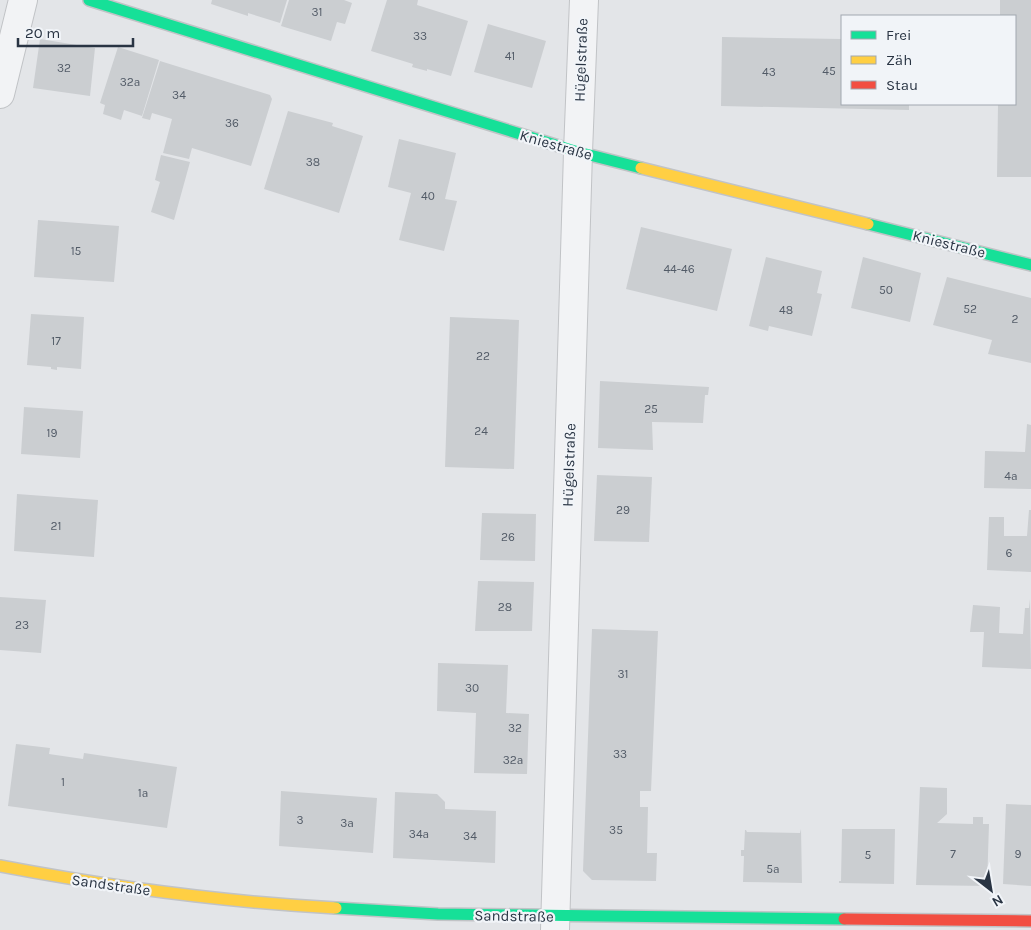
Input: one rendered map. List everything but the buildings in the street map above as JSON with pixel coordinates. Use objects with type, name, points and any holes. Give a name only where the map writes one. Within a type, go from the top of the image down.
[{"type":"street","points":[[0,94],[23,0]]},
{"type":"street","name":"Kniestraße","points":[[89,0],[578,152],[1031,265]]},
{"type":"street","name":"Hügelstraße","points":[[555,923],[584,0]]},
{"type":"street","name":"Sandstraße","points":[[0,866],[69,879],[210,899],[555,923],[612,915],[1031,921]]},
{"type":"traffic: fast","points":[[89,0],[578,152],[641,168]]},
{"type":"traffic: fast","points":[[868,224],[1031,265]]},
{"type":"traffic: fast","points":[[336,908],[438,914],[844,919]]},
{"type":"traffic: slow","points":[[641,168],[868,224]]},
{"type":"traffic: slow","points":[[0,866],[83,881],[167,893],[251,902],[336,908]]},
{"type":"traffic: jam","points":[[844,919],[1031,921]]}]
